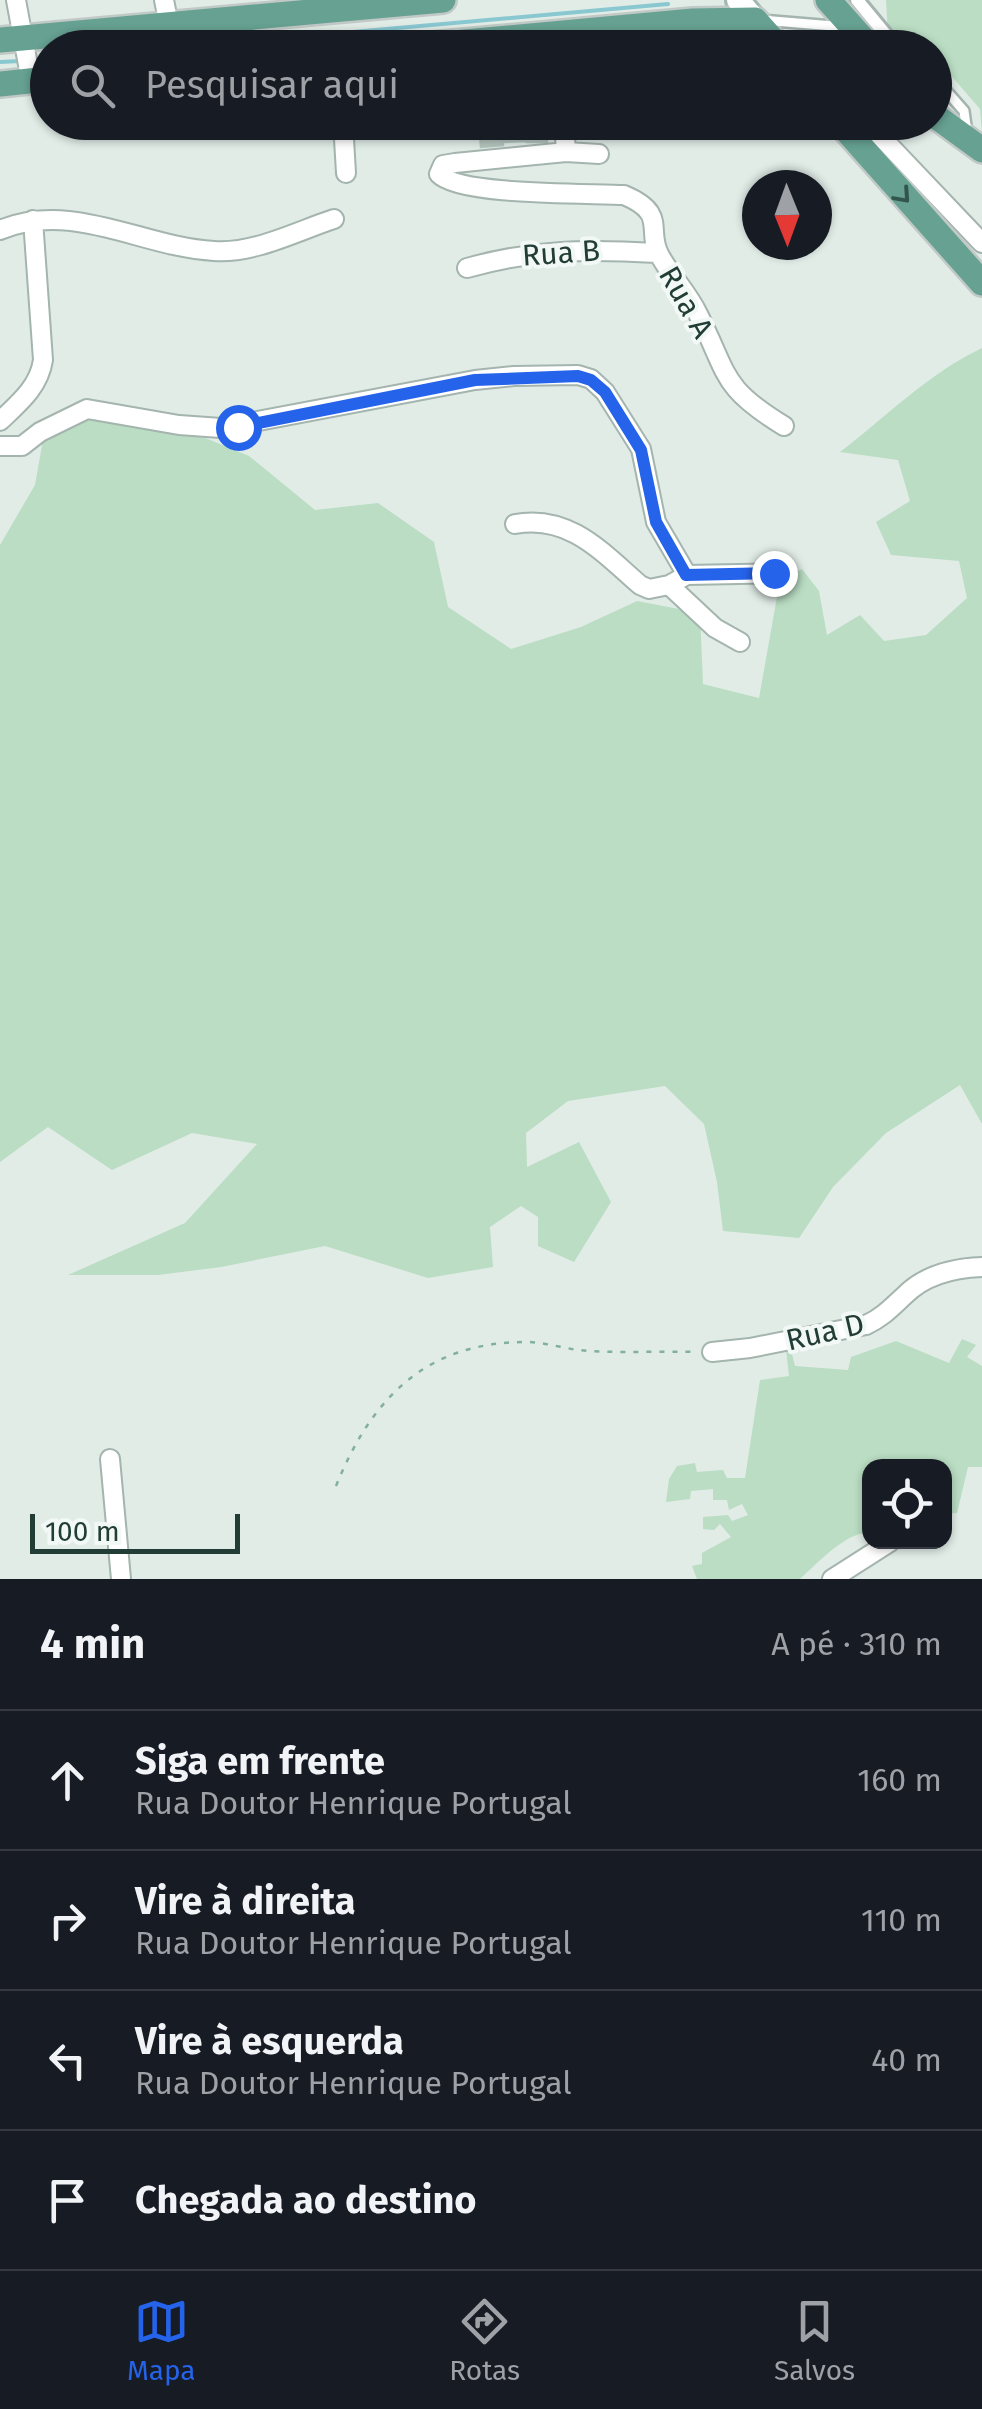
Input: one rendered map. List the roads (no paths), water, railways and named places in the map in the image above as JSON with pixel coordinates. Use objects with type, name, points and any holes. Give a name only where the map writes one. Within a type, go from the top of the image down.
[{"type":"main road","points":[[113,30],[167,12],[328,12],[443,0]]},
{"type":"main road","points":[[738,0],[767,30]]},
{"type":"main road","points":[[828,0],[853,30]]},
{"type":"main road","points":[[608,30],[697,11],[756,20]]},
{"type":"main road","points":[[0,84],[26,59]]},
{"type":"main road","points":[[952,128],[975,145]]},
{"type":"main road","points":[[853,140],[982,283]]},
{"type":"main road","points":[[864,140],[864,154]]},
{"type":"street","points":[[16,0],[26,59]]},
{"type":"street","points":[[856,0],[881,30]]},
{"type":"street","points":[[344,140],[346,174]]},
{"type":"street","points":[[565,140],[566,152],[600,154]]},
{"type":"street","points":[[882,140],[982,244]]},
{"type":"street","name":"Rua A","points":[[566,152],[456,163],[439,169],[442,178],[472,188],[624,195],[636,200],[651,215],[657,253],[700,316],[727,380],[750,405],[784,426]]},
{"type":"street","points":[[0,230],[33,220],[56,219],[109,227],[214,252],[248,248],[326,222]]},
{"type":"street","points":[[0,422],[34,386],[43,360],[33,220]]},
{"type":"street","name":"Rua B","points":[[466,268],[517,254],[572,249],[657,253]]},
{"type":"street","points":[[0,446],[22,446],[40,432],[87,409],[221,428],[475,380],[578,376],[591,380],[605,392],[641,450],[656,522],[686,575]]},
{"type":"street","points":[[515,524],[548,522],[570,528],[644,588],[669,585],[686,575],[785,573]]},
{"type":"street","points":[[669,585],[715,628],[740,642]]},
{"type":"street","name":"Rua D","points":[[712,1352],[866,1325],[882,1318],[920,1283],[946,1273],[982,1267]]},
{"type":"street","points":[[110,1459],[120,1579]]},
{"type":"street","points":[[832,1579],[879,1549]]},
{"type":"lane","points":[[756,20],[808,30]]},
{"type":"lane","points":[[952,97],[964,111],[975,145]]},
{"type":"waterway","points":[[374,30],[668,4]]},
{"type":"waterway","points":[[0,62],[20,61]]}]
